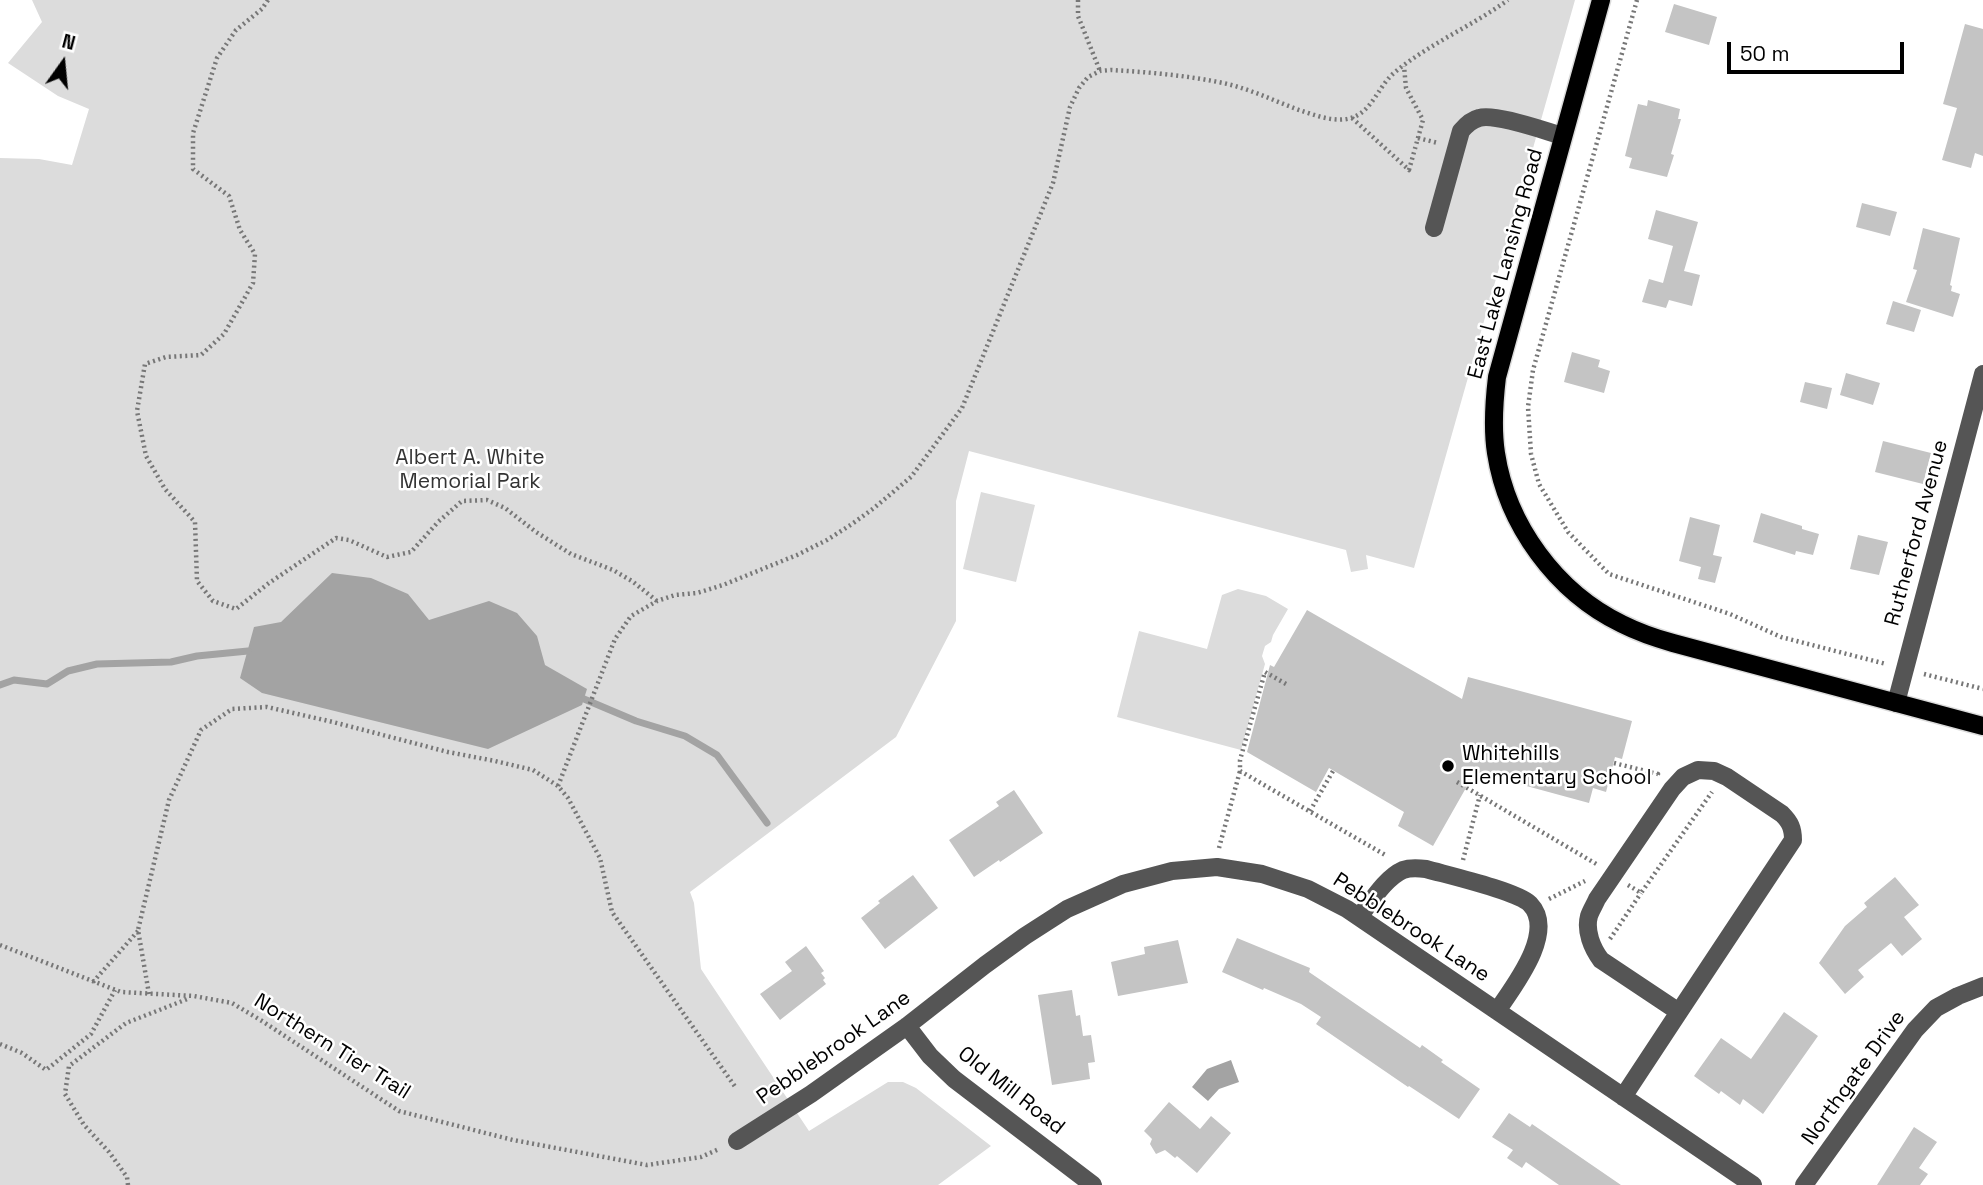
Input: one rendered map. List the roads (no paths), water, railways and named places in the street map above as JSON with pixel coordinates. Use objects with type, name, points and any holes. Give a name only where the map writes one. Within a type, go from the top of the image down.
[{"type":"main road","name":"East Lake Lansing Road","points":[[1601,0],[1497,377],[1494,403],[1496,453],[1510,502],[1529,540],[1569,588],[1603,614],[1647,635],[1983,726]]},
{"type":"street","points":[[1434,228],[1461,131],[1469,122],[1481,117],[1495,118],[1563,136]]},
{"type":"street","name":"Rutherford Avenue","points":[[1896,703],[1983,374]]},
{"type":"street","points":[[1623,1097],[1793,840],[1793,830],[1782,814],[1714,771],[1698,770],[1683,777],[1672,789],[1597,899],[1589,916],[1593,950],[1601,960],[1679,1012]]},
{"type":"street","name":"Pebblebrook Lane","points":[[730,1144],[811,1094],[907,1026],[985,965],[1067,909],[1123,884],[1172,871],[1217,867],[1262,874],[1308,888],[1347,909],[1753,1185]]},
{"type":"street","points":[[1359,917],[1387,882],[1401,870],[1412,868],[1426,869],[1516,895],[1530,904],[1536,916],[1538,931],[1535,946],[1521,976],[1497,1011]]},
{"type":"street","name":"Northgate Drive","points":[[1804,1185],[1915,1030],[1936,1008],[1983,986]]},
{"type":"street","name":"Old Mill Road","points":[[907,1026],[930,1056],[954,1079],[1093,1185]]},
{"type":"waterway","points":[[0,685],[14,680],[47,684],[68,671],[97,664],[171,662],[197,656],[248,651]]},
{"type":"waterway","points":[[584,699],[636,721],[685,736],[717,755],[767,823]]},
{"type":"place","name":"Whitehills Elementary School","points":[[1448,766]]},
{"type":"park label","name":"Albert A. White Memorial Park","points":[[470,470]]}]
